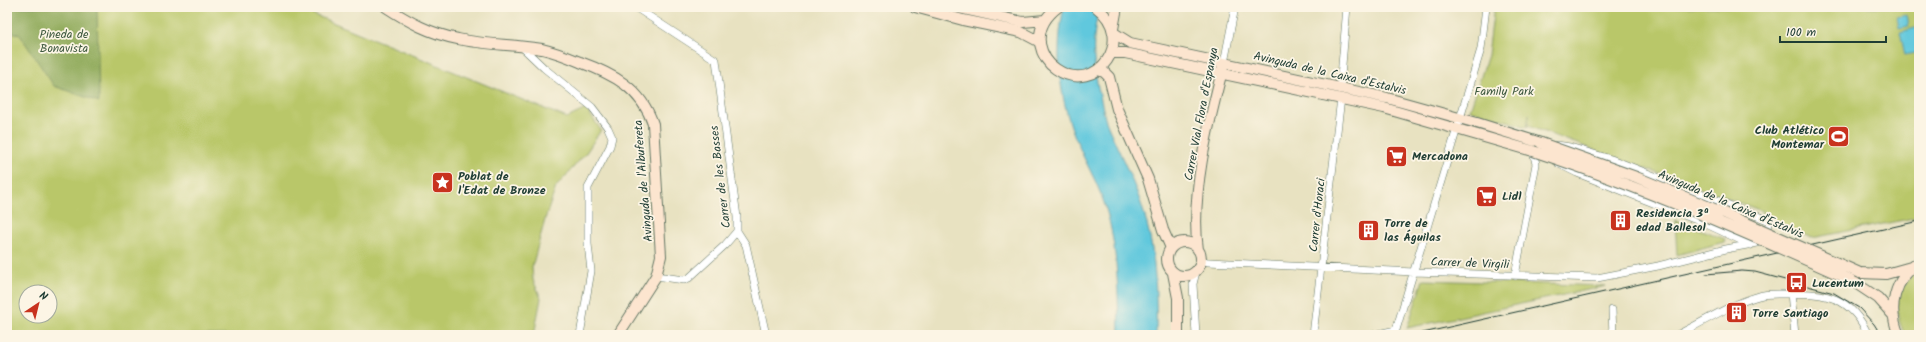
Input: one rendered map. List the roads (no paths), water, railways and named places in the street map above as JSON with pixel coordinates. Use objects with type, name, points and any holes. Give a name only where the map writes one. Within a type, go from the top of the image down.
[{"type":"main road","name":"Avinguda de l'Albufereta","points":[[386,7],[411,23],[439,34],[458,39],[522,46],[543,50],[562,55],[606,72],[628,84],[649,111],[654,141],[662,247],[659,268],[656,276],[618,335]]},
{"type":"main road","points":[[915,7],[964,20],[1021,32],[1040,42]]},
{"type":"main road","points":[[955,7],[1023,22],[1045,20],[1058,7]]},
{"type":"main road","points":[[1048,7],[1041,31],[1040,42],[1043,53],[1054,68],[1061,72],[1077,76],[1084,76],[1098,70],[1104,65],[1112,53],[1113,31],[1117,7]]},
{"type":"main road","points":[[1099,10],[1110,21],[1113,31]]},
{"type":"main road","name":"Avinguda de la Caixa d'Estalvis","points":[[1113,31],[1130,43],[1222,68],[1341,98],[1459,123],[1541,143],[1636,177],[1724,213],[1860,273],[1886,274],[1916,264]]},
{"type":"main road","name":"Avinguda de la Caixa d'Estalvis","points":[[1112,53],[1222,68],[1340,88],[1459,123],[1665,198],[1851,280],[1878,298],[1892,316]]},
{"type":"main road","name":"Carrer Vial Flora d'Espanya","points":[[1200,255],[1196,219],[1202,168],[1222,68]]},
{"type":"main road","points":[[1098,70],[1104,72],[1109,77],[1117,109],[1148,179],[1163,230],[1171,248]]},
{"type":"main road","points":[[1172,273],[1186,277],[1196,272],[1200,255],[1189,243],[1178,243],[1171,248],[1166,260],[1172,273],[1178,298],[1178,335]]},
{"type":"main road","points":[[1899,335],[1892,316],[1895,292],[1900,281],[1916,264]]},
{"type":"main road","points":[[1178,298],[1186,277]]},
{"type":"street","name":"Carrer de les Basses","points":[[636,7],[716,60],[737,217],[737,231],[746,245],[766,335]]},
{"type":"street","name":"Carrer Vial Flora d'Espanya","points":[[1222,68],[1235,7]]},
{"type":"street","points":[[1340,88],[1348,7]]},
{"type":"street","points":[[1373,335],[1396,330],[1481,49],[1486,7]]},
{"type":"street","points":[[522,46],[544,68],[592,107],[608,128],[612,137],[610,146],[588,188],[588,244],[591,271],[580,335]]},
{"type":"street","name":"Carrer d'Horaci","points":[[1313,335],[1341,98]]},
{"type":"street","name":"Avinguda de la Caixa d'Estalvis","points":[[1541,143],[1570,147],[1611,159],[1770,221]]},
{"type":"street","points":[[1515,276],[1536,164],[1533,151]]},
{"type":"street","name":"Avinguda de la Caixa d'Estalvis","points":[[1533,151],[1577,173],[1704,222],[1751,245]]},
{"type":"street","name":"Carrer de Virgili","points":[[1200,255],[1208,262],[1414,272],[1597,278],[1658,266],[1763,242],[1770,221]]},
{"type":"street","points":[[656,276],[684,280],[689,278],[726,245],[737,231]]},
{"type":"street","points":[[1735,248],[1737,238]]},
{"type":"street","points":[[1196,272],[1193,284],[1196,335]]},
{"type":"street","points":[[1677,335],[1727,308],[1760,295],[1791,293],[1814,293],[1838,299],[1852,310],[1864,325],[1868,335]]},
{"type":"street","points":[[1791,293],[1795,335]]},
{"type":"street","points":[[1612,310],[1613,335]]},
{"type":"water","points":[[1064,7],[1100,7],[1094,42],[1096,77],[1106,121],[1138,195],[1146,220],[1154,263],[1156,335],[1119,335],[1116,265],[1111,230],[1102,197],[1081,151],[1066,111],[1060,77],[1059,42]]},
{"type":"water","points":[[1907,15],[1909,26],[1899,28],[1897,17]]},
{"type":"water","points":[[1919,27],[1919,52],[1905,55],[1900,32]]},
{"type":"tram line","points":[[1414,335],[1919,221]]},
{"type":"tram line","points":[[1706,274],[1742,271],[1755,272],[1834,293],[1859,308],[1874,324],[1881,335]]},
{"type":"place","name":"Club Atlético Montemar","points":[[1839,137]]},
{"type":"place","name":"Mercadona","points":[[1396,156]]},
{"type":"place","name":"Poblat de l'Edat de Bronze","points":[[442,183]]},
{"type":"place","name":"Lidl","points":[[1487,196]]},
{"type":"place","name":"Residencia 3ª edad Ballesol","points":[[1621,220]]},
{"type":"place","name":"Torre de las Águilas","points":[[1368,230]]},
{"type":"place","name":"Lucentum","points":[[1797,283]]},
{"type":"place","name":"Torre Santiago","points":[[1737,313]]},
{"type":"park label","name":"Pineda de Bonavista","points":[[64,41]]},
{"type":"park label","name":"Family Park","points":[[1504,91]]}]
